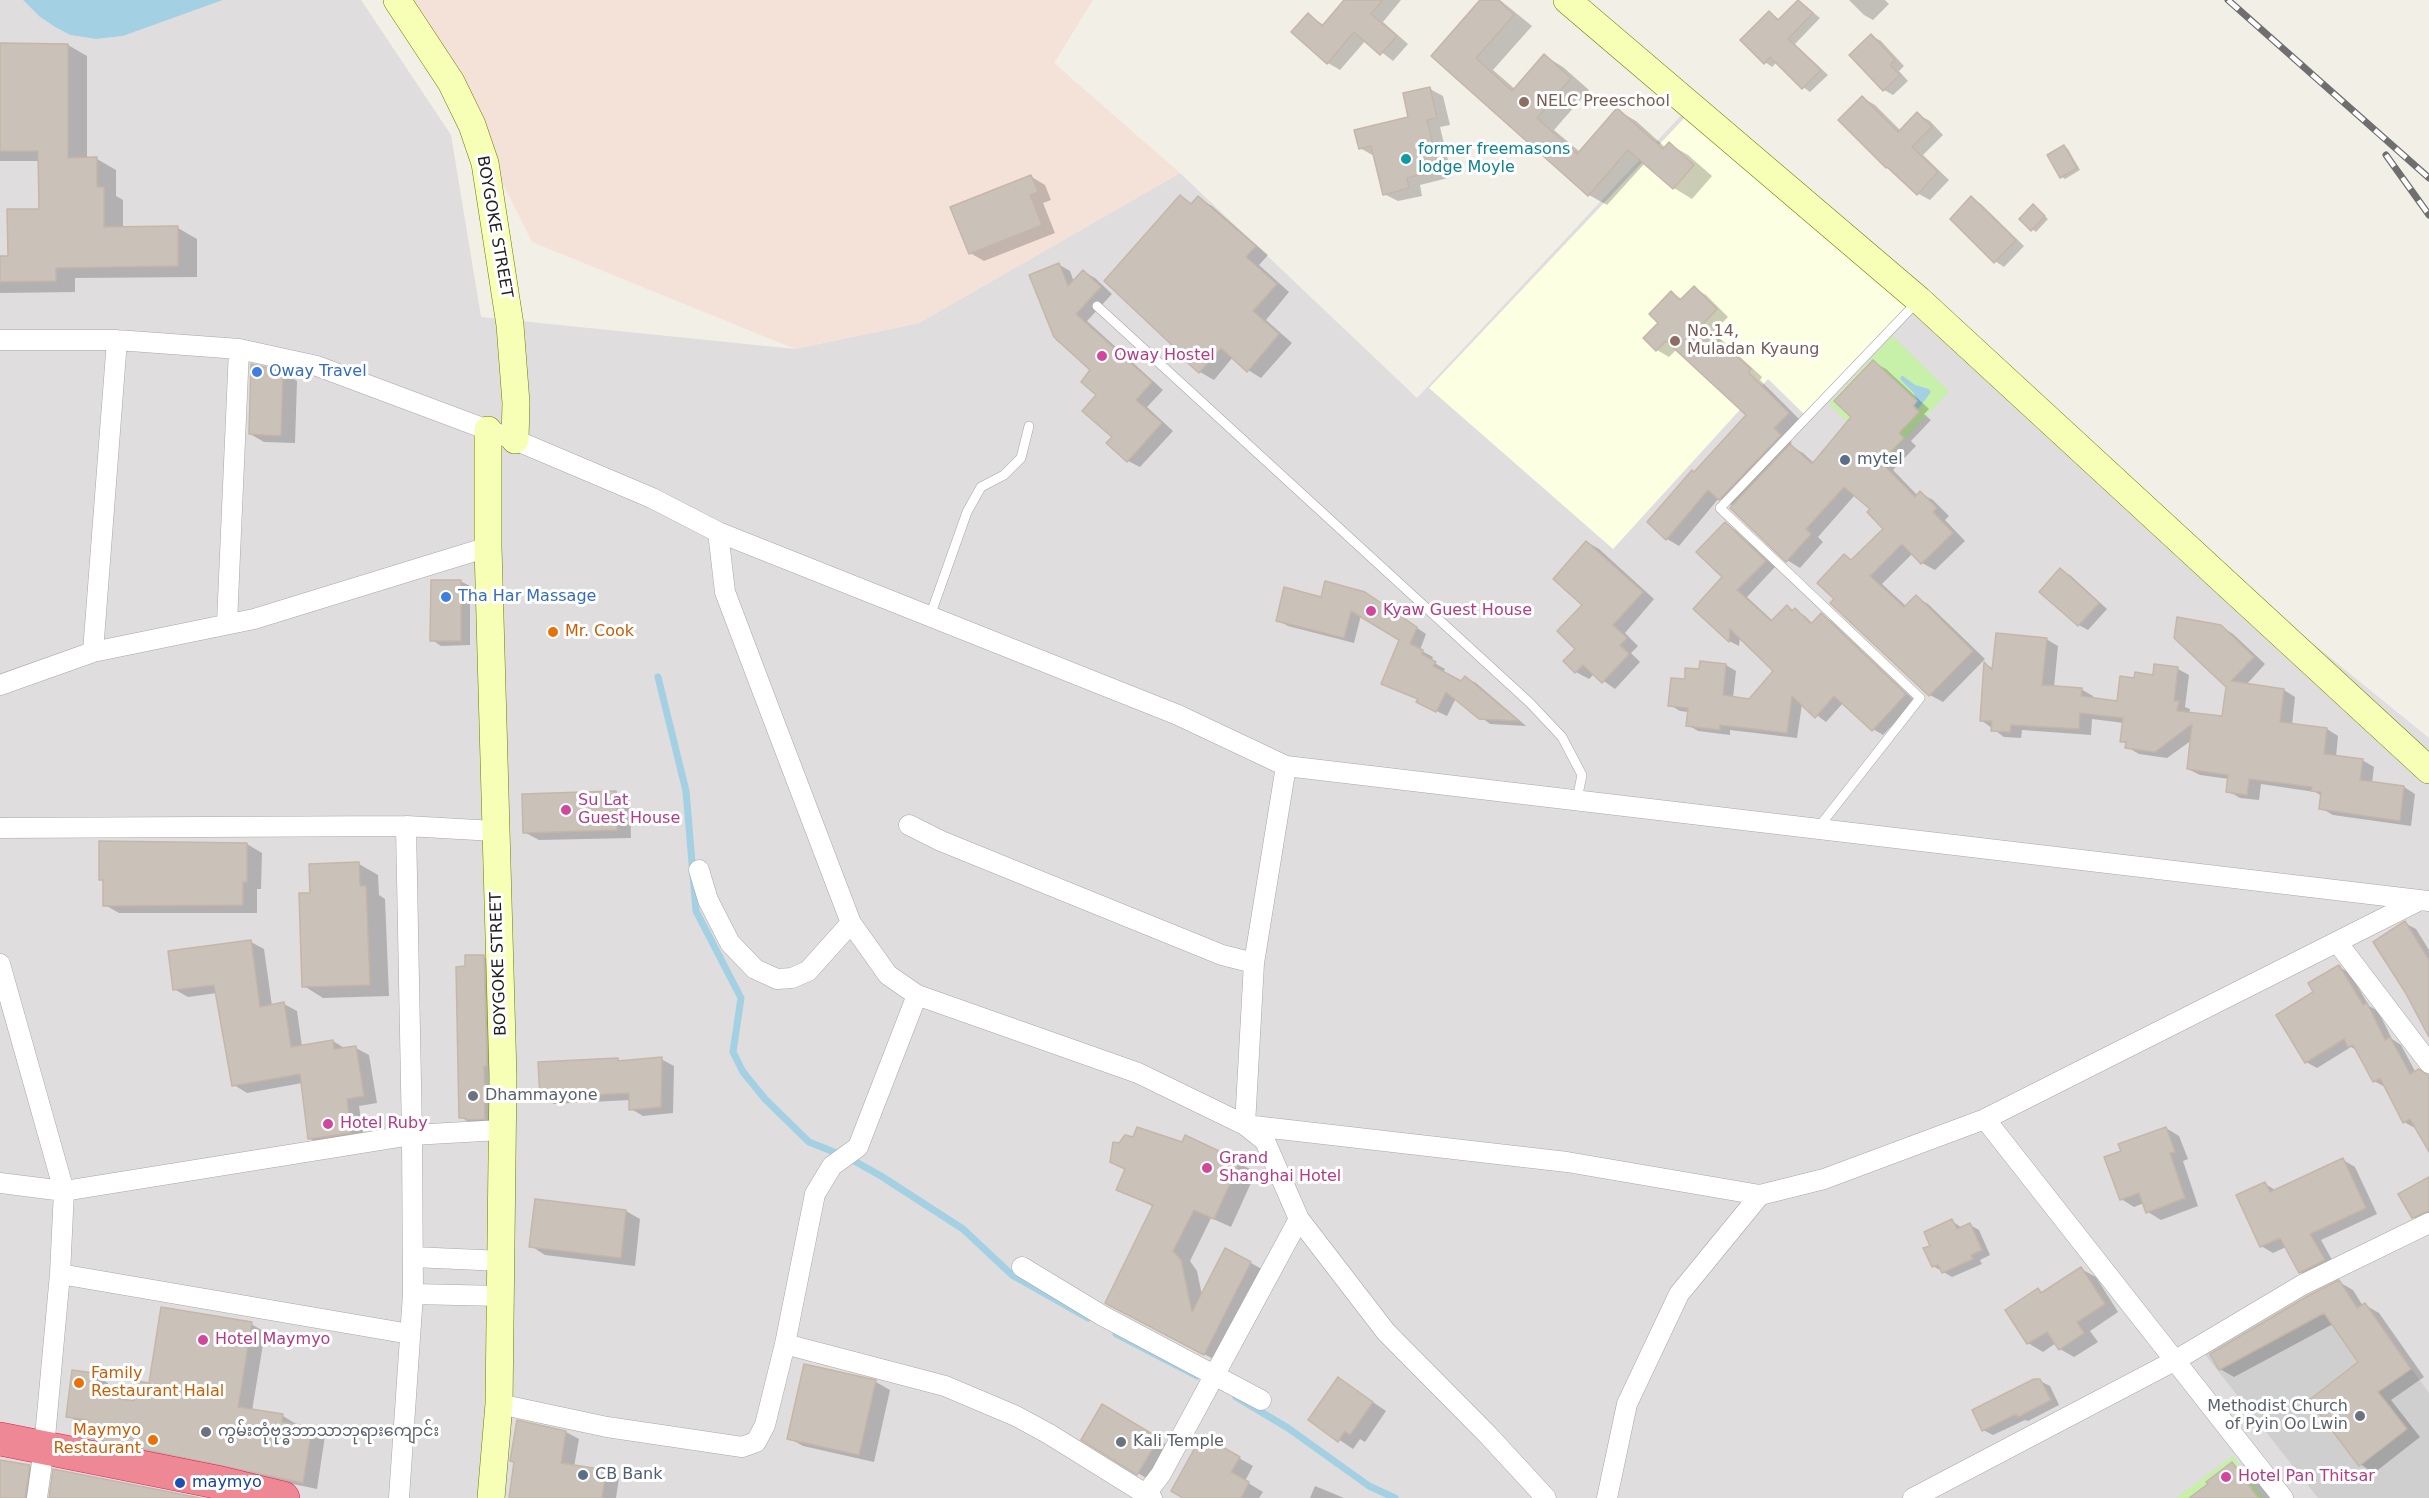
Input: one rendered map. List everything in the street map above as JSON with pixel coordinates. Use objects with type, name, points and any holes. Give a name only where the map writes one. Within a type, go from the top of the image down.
[{"type":"highway","points":[[0,1439],[220,1490],[283,1498]]},
{"type":"street","name":"BOYGOKE STREET","points":[[397,0],[451,82],[472,125],[485,163],[510,325],[516,403],[515,440]]},
{"type":"street","points":[[1567,0],[1919,300],[2429,770]]},
{"type":"street","points":[[0,340],[117,340],[239,349],[316,366],[515,440],[652,498],[718,532],[1178,715],[1286,766],[2424,901]]},
{"type":"street","points":[[93,652],[117,340]]},
{"type":"street","points":[[227,623],[239,349]]},
{"type":"street","name":"BOYGOKE STREET","points":[[488,430],[488,547],[503,1077],[499,1404],[491,1498]]},
{"type":"street","points":[[718,532],[725,592],[852,923],[888,975],[917,995],[1138,1073],[1245,1125],[1265,1141],[1299,1219],[1386,1332],[1488,1435],[1546,1498]]},
{"type":"street","points":[[0,685],[93,652],[254,619],[488,547]]},
{"type":"street","points":[[1245,1125],[1254,963],[1286,766]]},
{"type":"street","points":[[909,825],[941,841],[1222,955],[1254,963]]},
{"type":"street","points":[[399,1498],[413,1257],[406,826]]},
{"type":"street","points":[[0,828],[406,826],[495,831]]},
{"type":"street","points":[[699,870],[708,900],[730,943],[755,969],[777,979],[792,978],[808,971],[852,923]]},
{"type":"street","points":[[1245,1125],[1567,1162],[1760,1195],[1824,1179],[1984,1119],[2337,942],[2424,901]]},
{"type":"street","points":[[2337,942],[2429,1063]]},
{"type":"street","points":[[0,963],[64,1191],[60,1274],[44,1448],[37,1498]]},
{"type":"street","points":[[499,1404],[607,1427],[742,1447],[756,1442],[765,1425],[785,1344],[815,1194],[832,1167],[858,1147],[917,995]]},
{"type":"street","points":[[1984,1119],[2283,1498]]},
{"type":"street","points":[[0,1183],[64,1191],[412,1135],[501,1130]]},
{"type":"street","points":[[1607,1498],[1627,1404],[1679,1294],[1760,1195]]},
{"type":"street","points":[[785,1344],[945,1386],[1016,1416],[1049,1434],[1147,1497],[1299,1219]]},
{"type":"street","points":[[1913,1498],[2176,1360],[2302,1285],[2429,1223]]},
{"type":"street","points":[[413,1257],[501,1261]]},
{"type":"street","points":[[1022,1267],[1103,1316],[1261,1400]]},
{"type":"street","points":[[60,1274],[410,1334]]},
{"type":"street","points":[[412,1294],[501,1296]]},
{"type":"lane","points":[[1818,828],[1920,698],[1720,508],[1919,300]]},
{"type":"lane","points":[[1097,306],[1530,703],[1562,737],[1582,775],[1576,799]]},
{"type":"lane","points":[[930,616],[967,512],[981,487],[1004,475],[1021,458],[1029,426]]},
{"type":"shaded area","points":[[0,0],[23,0],[40,17],[55,27],[70,35],[96,39],[123,36],[223,0],[361,0],[451,135],[481,317],[795,349],[919,323],[1180,173],[1417,398],[1688,108],[2024,409],[2429,738],[2429,1498],[0,1498]]},
{"type":"shaded area","points":[[411,0],[1093,0],[1054,63],[1180,173],[919,323],[795,349],[532,242]]},
{"type":"shaded area","name":"No.14, Muladan Kyaung","points":[[1689,113],[1914,304],[1806,416],[1768,379],[1613,549],[1429,388]]},
{"type":"shaded area","points":[[2335,1273],[2357,1308],[2365,1303],[2429,1393],[2429,1498],[2318,1498],[2200,1348]]},
{"type":"green space","points":[[1892,336],[1949,391],[1887,459],[1829,404]]},
{"type":"green space","name":"Hotel Pan Thitsar","points":[[2233,1456],[2263,1498],[2176,1498]]},
{"type":"water","points":[[23,0],[223,0],[123,36],[96,39],[70,35],[55,27],[40,17]]},
{"type":"water","points":[[1903,376],[1915,385],[1929,389],[1931,392],[1918,409],[1914,405],[1917,401],[1914,393],[1901,380],[1900,377]]},
{"type":"building","points":[[1344,0],[1383,0],[1371,14],[1397,36],[1380,55],[1354,32],[1327,64],[1291,32],[1308,13],[1322,26]]},
{"type":"building","points":[[1480,0],[1498,0],[1514,15],[1476,58],[1512,91],[1544,54],[1571,78],[1537,118],[1577,154],[1617,108],[1663,149],[1669,142],[1694,165],[1673,189],[1628,150],[1588,196],[1431,56]]},
{"type":"building","points":[[1798,0],[1813,13],[1788,39],[1821,70],[1802,89],[1770,57],[1764,64],[1740,40],[1769,11],[1778,20]]},
{"type":"building","points":[[1871,34],[1895,60],[1890,65],[1900,75],[1883,91],[1849,55]]},
{"type":"building","points":[[0,43],[68,44],[68,158],[97,157],[97,187],[104,187],[104,227],[178,226],[178,266],[56,268],[56,281],[0,282],[0,256],[8,256],[7,209],[39,209],[38,151],[0,151]]},
{"type":"building","name":"former freemasons lodge Moyle","points":[[1430,87],[1437,118],[1427,120],[1439,170],[1407,178],[1409,188],[1383,195],[1371,146],[1359,149],[1354,130],[1408,117],[1403,93]]},
{"type":"building","points":[[1862,96],[1898,132],[1917,112],[1932,127],[1912,147],[1938,172],[1917,195],[1838,120]]},
{"type":"building","points":[[2064,145],[2077,168],[2060,178],[2047,155]]},
{"type":"building","points":[[1031,175],[1038,192],[1030,195],[1042,225],[969,254],[950,207]]},
{"type":"building","points":[[1180,195],[1191,204],[1198,196],[1256,246],[1246,257],[1277,284],[1253,311],[1279,334],[1247,372],[1221,348],[1199,373],[1104,281]]},
{"type":"building","points":[[1971,196],[2016,240],[1994,263],[1950,219]]},
{"type":"building","points":[[2033,204],[2045,216],[2031,231],[2019,219]]},
{"type":"building","points":[[1059,263],[1068,286],[1083,270],[1101,287],[1076,314],[1152,382],[1136,400],[1162,423],[1127,462],[1106,443],[1112,437],[1082,411],[1096,395],[1081,382],[1090,370],[1054,337],[1029,275]]},
{"type":"building","points":[[1694,286],[1717,309],[1702,325],[1751,369],[1748,372],[1789,413],[1774,428],[1781,435],[1719,500],[1708,490],[1666,540],[1647,522],[1692,470],[1694,472],[1746,415],[1666,341],[1656,351],[1643,338],[1658,323],[1649,314],[1671,291],[1680,300]]},
{"type":"building","points":[[1873,360],[1917,401],[1913,406],[1919,412],[1899,433],[1904,438],[1881,462],[1915,497],[1920,491],[1937,508],[1933,512],[1953,533],[1921,564],[1902,544],[1870,576],[1904,607],[1916,595],[1973,651],[1929,696],[1830,603],[1834,599],[1817,583],[1844,554],[1851,560],[1883,529],[1867,512],[1870,509],[1844,487],[1806,529],[1811,534],[1786,562],[1730,508],[1790,444],[1812,464],[1851,417],[1834,401]]},
{"type":"building","points":[[251,364],[283,371],[281,436],[249,434]]},
{"type":"building","points":[[1725,522],[1766,561],[1737,590],[1771,621],[1787,605],[1792,611],[1795,608],[1811,624],[1821,613],[1906,694],[1872,731],[1834,696],[1815,718],[1792,696],[1787,733],[1720,725],[1720,730],[1686,726],[1688,708],[1668,706],[1671,678],[1685,679],[1685,668],[1699,669],[1700,661],[1726,664],[1723,695],[1749,699],[1773,671],[1730,629],[1729,642],[1693,609],[1722,577],[1696,552]]},
{"type":"building","points":[[1586,541],[1643,592],[1613,625],[1627,638],[1620,645],[1629,654],[1602,683],[1583,665],[1575,673],[1563,661],[1575,649],[1557,631],[1582,605],[1553,579]]},
{"type":"building","points":[[2060,568],[2099,603],[2078,626],[2039,592]]},
{"type":"building","points":[[431,580],[461,580],[461,641],[430,641]]},
{"type":"building","points":[[1325,581],[1365,592],[1417,627],[1410,644],[1423,650],[1422,654],[1436,662],[1433,666],[1461,681],[1465,676],[1519,721],[1479,719],[1446,692],[1436,712],[1416,702],[1418,699],[1381,684],[1399,640],[1351,611],[1344,638],[1276,621],[1284,587],[1321,597]]},
{"type":"building","points":[[2177,617],[2221,625],[2254,657],[2231,681],[2284,689],[2280,722],[2327,728],[2324,754],[2363,759],[2360,780],[2404,786],[2400,821],[2319,809],[2321,792],[2311,791],[2312,787],[2249,779],[2247,795],[2226,792],[2228,775],[2187,769],[2192,724],[2155,752],[2125,748],[2126,742],[2120,742],[2123,718],[2080,713],[2079,729],[2011,725],[2010,732],[1991,731],[1992,721],[1980,721],[1984,662],[1992,670],[1996,633],[2047,638],[2042,685],[2082,688],[2081,696],[2117,701],[2120,676],[2134,678],[2135,672],[2153,675],[2154,664],[2178,667],[2174,701],[2179,701],[2177,711],[2222,716],[2226,687],[2174,638]]},
{"type":"building","points":[[616,791],[617,830],[523,833],[522,794]]},
{"type":"building","points":[[99,841],[247,843],[247,882],[243,882],[243,905],[103,906],[103,880],[99,880]]},
{"type":"building","points":[[359,862],[360,886],[366,886],[370,985],[302,987],[299,893],[310,893],[309,864]]},
{"type":"building","points":[[2405,921],[2429,960],[2429,1037],[2405,992],[2373,942]]},
{"type":"building","points":[[251,940],[260,1007],[284,1002],[291,1047],[333,1040],[334,1049],[356,1046],[364,1096],[347,1099],[351,1133],[308,1139],[300,1074],[232,1086],[214,985],[173,990],[168,951]]},
{"type":"building","points":[[465,955],[484,955],[487,1066],[484,1066],[485,1119],[459,1118],[456,967],[465,966]]},
{"type":"building","points":[[2339,965],[2363,1005],[2367,1003],[2385,1040],[2390,1037],[2410,1074],[2419,1069],[2429,1076],[2429,1152],[2410,1119],[2403,1123],[2380,1078],[2373,1082],[2353,1045],[2348,1047],[2344,1039],[2305,1063],[2276,1015],[2313,992],[2308,983]]},
{"type":"building","points":[[662,1057],[661,1107],[629,1110],[629,1093],[540,1098],[538,1062],[618,1058],[618,1061]]},
{"type":"building","points":[[1137,1127],[1182,1142],[1185,1135],[1240,1161],[1214,1219],[1194,1210],[1173,1251],[1181,1260],[1192,1312],[1225,1248],[1251,1262],[1204,1355],[1105,1303],[1153,1205],[1116,1190],[1125,1169],[1110,1162],[1113,1142],[1119,1143],[1125,1135],[1133,1137]]},
{"type":"building","points":[[2166,1127],[2175,1152],[2170,1153],[2185,1198],[2146,1213],[2139,1193],[2120,1200],[2104,1157],[2121,1151],[2118,1144]]},
{"type":"building","points":[[2343,1158],[2366,1208],[2310,1234],[2325,1260],[2299,1273],[2280,1238],[2260,1247],[2236,1195],[2265,1182],[2270,1192]]},
{"type":"building","points":[[2429,1177],[2429,1211],[2412,1218],[2398,1194]]},
{"type":"building","points":[[535,1199],[626,1210],[621,1258],[529,1247]]},
{"type":"building","points":[[1952,1219],[1957,1229],[1970,1223],[1982,1250],[1971,1255],[1973,1259],[1942,1273],[1938,1265],[1932,1267],[1923,1248],[1930,1246],[1924,1232]]},
{"type":"building","points":[[2081,1267],[2105,1304],[2077,1322],[2084,1333],[2059,1350],[2047,1332],[2027,1344],[2005,1310],[2038,1288],[2041,1293]]},
{"type":"building","points":[[2339,1280],[2357,1308],[2365,1303],[2411,1369],[2378,1392],[2407,1429],[2359,1466],[2309,1400],[2358,1362],[2324,1313],[2219,1370],[2210,1354]]},
{"type":"building","points":[[161,1307],[252,1322],[238,1407],[283,1414],[282,1422],[312,1427],[303,1483],[86,1437],[88,1420],[66,1417],[72,1370],[94,1373],[92,1394],[134,1401],[138,1381],[149,1383]]},
{"type":"building","points":[[804,1364],[876,1380],[859,1455],[787,1439]]},
{"type":"building","points":[[1338,1377],[1373,1402],[1350,1435],[1345,1431],[1338,1442],[1308,1420]]},
{"type":"building","points":[[2034,1379],[2040,1379],[2051,1400],[2018,1417],[2016,1414],[1982,1431],[1972,1410]]},
{"type":"building","points":[[1102,1404],[1159,1438],[1137,1475],[1081,1440]]},
{"type":"building","points":[[517,1420],[566,1431],[561,1463],[606,1470],[602,1498],[509,1498],[514,1462],[510,1461]]},
{"type":"building","points":[[1202,1435],[1240,1457],[1231,1472],[1249,1482],[1241,1498],[1183,1498],[1171,1491]]},
{"type":"building","points":[[0,1460],[30,1465],[25,1498],[0,1498]]},
{"type":"building","name":"Hotel Pan Thitsar","points":[[2232,1462],[2258,1498],[2189,1498],[2208,1484],[2206,1482]]},
{"type":"building","points":[[53,1469],[200,1498],[49,1498]]},
{"type":"waterway","points":[[658,677],[686,791],[696,911],[741,998],[733,1052],[743,1072],[765,1099],[809,1142],[849,1158],[881,1176],[963,1229],[1012,1275],[1088,1318]]},
{"type":"waterway","points":[[1116,1334],[1197,1376]]},
{"type":"waterway","points":[[1236,1397],[1288,1428],[1369,1486],[1395,1498]]},
{"type":"railway","points":[[2228,0],[2429,178]]},
{"type":"railway","points":[[2386,155],[2429,215]]},
{"type":"place","name":"NELC Preeschool","points":[[1524,102]]},
{"type":"place","name":"former freemasons lodge Moyle","points":[[1406,159]]},
{"type":"place","name":"No.14, Muladan Kyaung","points":[[1675,341]]},
{"type":"place","name":"Oway Hostel","points":[[1102,356]]},
{"type":"place","name":"Oway Travel","points":[[257,372]]},
{"type":"place","name":"mytel","points":[[1845,460]]},
{"type":"place","name":"Tha Har Massage","points":[[446,597]]},
{"type":"place","name":"Kyaw Guest House","points":[[1371,611]]},
{"type":"place","name":"Mr. Cook","points":[[553,632]]},
{"type":"place","name":"Su Lat Guest House","points":[[566,810]]},
{"type":"place","name":"Dhammayone","points":[[473,1096]]},
{"type":"place","name":"Hotel Ruby","points":[[328,1124]]},
{"type":"place","name":"Grand Shanghai Hotel","points":[[1207,1168]]},
{"type":"place","name":"Hotel Maymyo","points":[[203,1340]]},
{"type":"place","name":"Family Restaurant Halal","points":[[79,1383]]},
{"type":"place","name":"Methodist Church of Pyin Oo Lwin","points":[[2360,1416]]},
{"type":"place","name":"ကွမ်းတုံဗုဒ္ဓဘာသာဘုရားကျောင်း","points":[[206,1432]]},
{"type":"place","name":"Maymyo Restaurant","points":[[153,1440]]},
{"type":"place","name":"Kali Temple","points":[[1121,1442]]},
{"type":"place","name":"CB Bank","points":[[583,1475]]},
{"type":"place","name":"Hotel Pan Thitsar","points":[[2226,1477]]},
{"type":"place","name":"maymyo","points":[[180,1483]]}]
